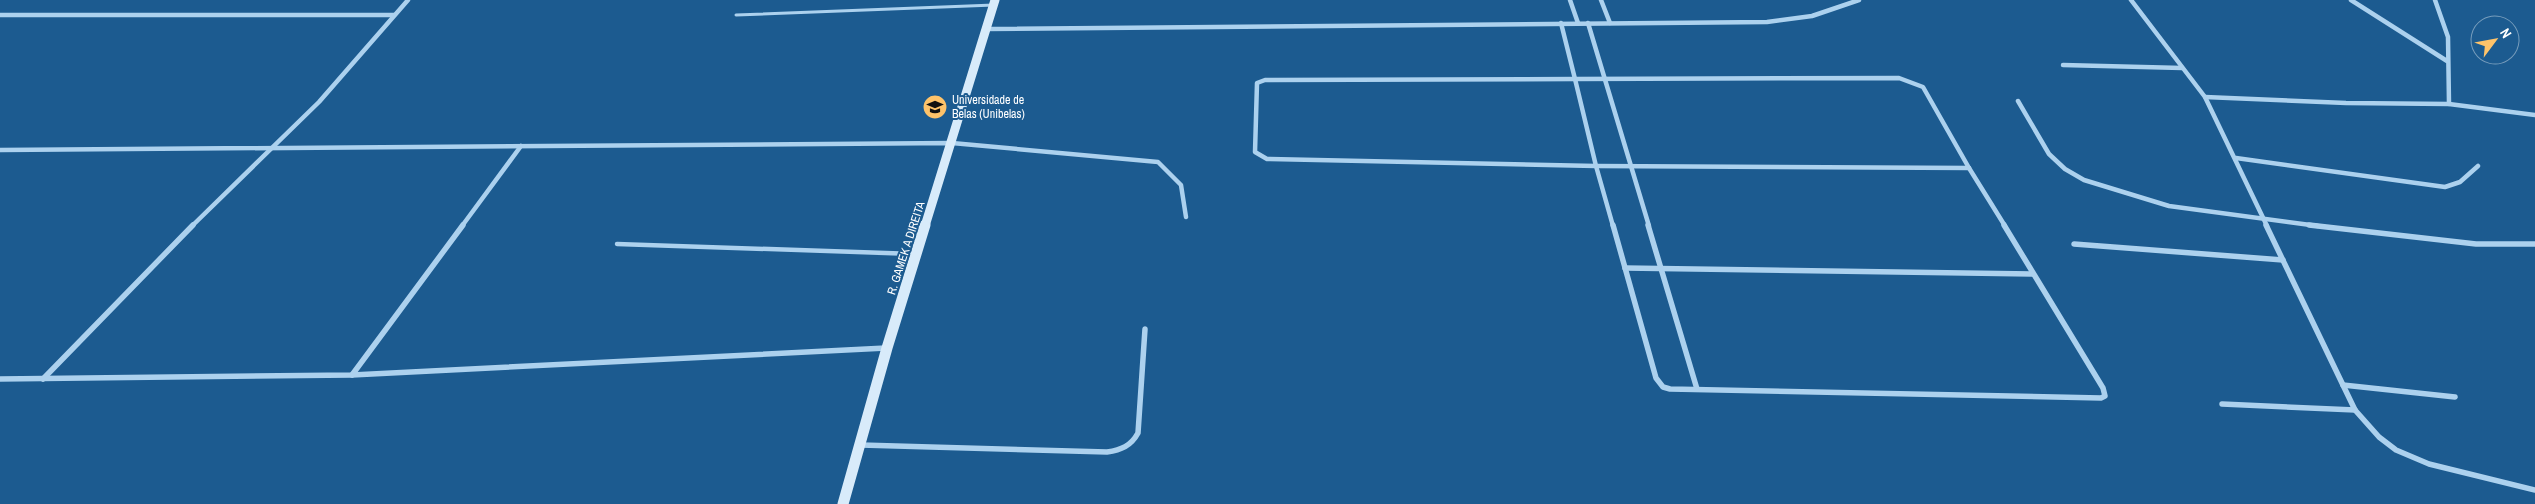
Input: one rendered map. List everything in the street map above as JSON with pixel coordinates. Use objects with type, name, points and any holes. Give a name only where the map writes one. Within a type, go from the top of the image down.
[{"type":"main road","name":"R. GAMEK A DIREITA","points":[[843,504],[887,348],[994,3]]},
{"type":"street","points":[[43,379],[192,226],[319,102],[408,0]]},
{"type":"street","points":[[1570,0],[1578,23]]},
{"type":"street","points":[[1601,0],[1610,23]]},
{"type":"street","points":[[986,29],[1791,20],[1812,16],[1859,0]]},
{"type":"street","points":[[2132,0],[2205,97],[2236,158],[2355,410],[2372,431],[2395,449],[2436,466],[2535,490]]},
{"type":"street","points":[[2351,0],[2447,61]]},
{"type":"street","points":[[2435,0],[2448,37],[2448,104]]},
{"type":"street","points":[[0,15],[394,14]]},
{"type":"street","points":[[1561,23],[1576,80],[1596,166],[1656,378],[1663,387],[1670,389],[2101,398],[2105,396],[2103,388],[2032,274],[1923,87],[1908,80],[1576,80],[1261,81],[1257,83],[1255,152],[1267,159],[1596,166],[1969,168]]},
{"type":"street","points":[[1588,23],[1697,389]]},
{"type":"street","points":[[2063,65],[2182,68]]},
{"type":"street","points":[[2205,97],[2346,103],[2448,104],[2535,115]]},
{"type":"street","points":[[2018,101],[2050,154],[2065,169],[2084,180],[2169,206],[2265,220],[2476,244],[2535,244]]},
{"type":"street","points":[[0,150],[952,143],[1158,162],[1176,176],[1185,192],[1186,217]]},
{"type":"street","points":[[352,375],[521,146]]},
{"type":"street","points":[[2236,158],[2445,187],[2460,182],[2478,166]]},
{"type":"street","points":[[2074,244],[2283,260]]},
{"type":"street","points":[[1625,268],[2032,274]]},
{"type":"street","points":[[861,444],[1107,452],[1122,450],[1133,442],[1138,433],[1145,329]]},
{"type":"street","points":[[0,379],[352,375],[887,348]]},
{"type":"street","points":[[2343,385],[2454,397]]},
{"type":"street","points":[[2222,404],[2355,410]]},
{"type":"lane","points":[[736,15],[994,3]]},
{"type":"lane","points":[[617,244],[917,254]]},
{"type":"place","name":"Universidade de Belas (Unibelas)","points":[[935,107]]}]
